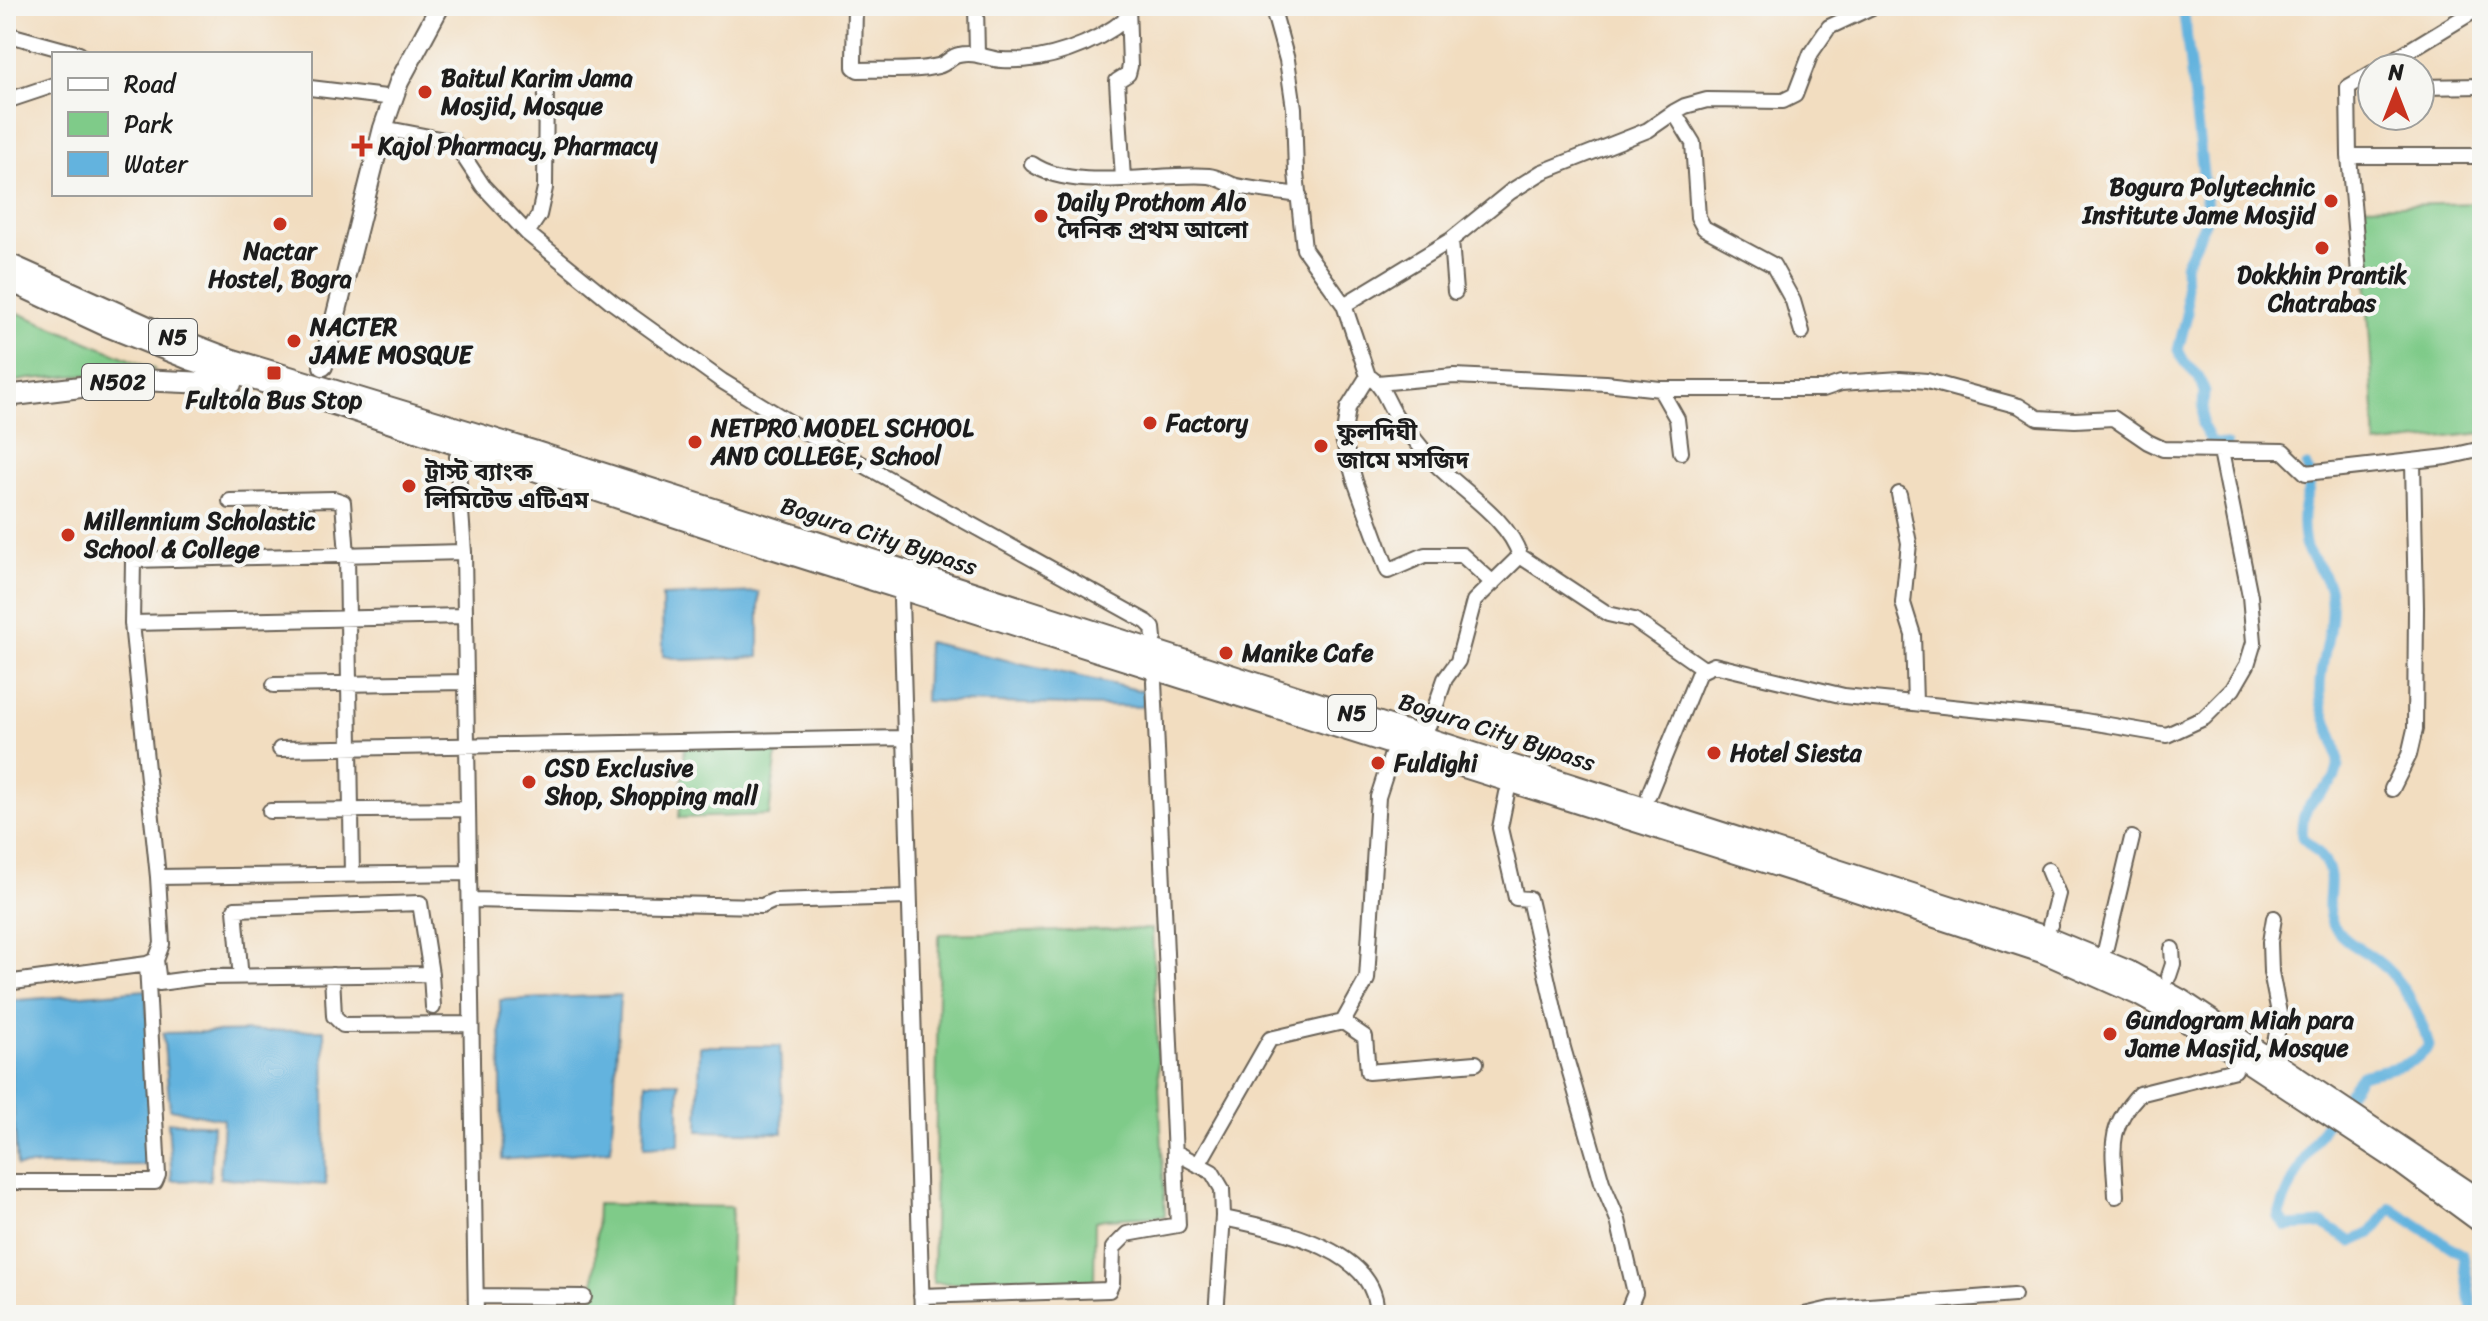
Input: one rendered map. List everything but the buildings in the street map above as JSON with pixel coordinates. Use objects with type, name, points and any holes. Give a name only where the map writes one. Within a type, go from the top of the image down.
[{"type":"highway","name":"N5","points":[[6,263],[157,331],[345,401]]},
{"type":"highway","name":"N5","points":[[6,279],[105,325],[192,360],[345,401]]},
{"type":"highway","name":"N502","points":[[6,396],[139,380],[231,384]]},
{"type":"highway","name":"Bogura City Bypass","points":[[345,401],[533,451],[2043,936],[2128,971],[2181,1000],[2347,1120]]},
{"type":"highway","points":[[2347,1120],[2482,1201]]},
{"type":"highway","points":[[2347,1120],[2482,1223]]},
{"type":"main road","points":[[323,366],[383,128],[399,82],[440,6]]},
{"type":"street","points":[[855,6],[854,61],[858,70],[938,66],[960,54],[1023,61],[1076,48],[1113,30],[1128,12],[1144,6]]},
{"type":"street","points":[[976,6],[977,54]]},
{"type":"street","points":[[1272,6],[1287,60],[1294,108],[1304,249],[1344,305],[1373,380],[1399,420],[1429,457],[1503,526],[1520,556],[1608,614],[1634,620],[1704,669]]},
{"type":"street","points":[[1344,305],[1451,240],[1510,192],[1542,172],[1648,130],[1685,106],[1707,100],[1783,101],[1795,95],[1811,53],[1829,27],[1874,6]]},
{"type":"street","points":[[2406,52],[2482,6]]},
{"type":"street","points":[[1123,179],[1117,81],[1128,74],[1130,66],[1128,12]]},
{"type":"street","points":[[6,34],[72,52]]},
{"type":"street","points":[[527,233],[539,215],[545,188],[546,81]]},
{"type":"street","points":[[2348,87],[2356,82]]},
{"type":"street","points":[[6,101],[52,86]]},
{"type":"street","points":[[2436,87],[2482,86]]},
{"type":"street","points":[[2348,87],[2356,87]]},
{"type":"street","points":[[2348,87],[2349,156],[2359,273]]},
{"type":"street","points":[[312,88],[394,98]]},
{"type":"street","points":[[1674,112],[1693,143],[1698,217],[1704,228],[1773,265],[1793,301],[1802,332]]},
{"type":"street","points":[[383,128],[450,141],[483,186],[527,233],[612,302],[722,381],[815,438],[1124,609],[1153,628],[1154,638]]},
{"type":"street","points":[[2349,156],[2482,156]]},
{"type":"street","points":[[1032,164],[1056,174],[1123,179],[1213,176],[1233,186],[1299,195]]},
{"type":"street","points":[[1451,240],[1455,292]]},
{"type":"street","points":[[1493,583],[1462,555],[1425,555],[1388,571],[1343,439],[1348,408],[1373,380],[1454,376],[1606,383],[1660,389],[1823,389],[1841,383],[1900,379],[1927,381],[2019,406],[2038,418],[2113,418],[2163,449],[2283,451],[2313,473],[2413,462],[2482,449]]},
{"type":"street","points":[[1660,389],[1677,419],[1681,452]]},
{"type":"street","points":[[1649,794],[1699,672],[1714,665],[1844,696],[2079,720],[2167,735],[2204,718],[2233,689],[2247,665],[2254,642],[2250,596],[2221,451]]},
{"type":"street","points":[[457,457],[464,552],[476,1315]]},
{"type":"street","points":[[2392,789],[2409,755],[2415,729],[2413,462]]},
{"type":"street","points":[[1899,494],[1909,543],[1903,603],[1913,635],[1915,703]]},
{"type":"street","points":[[230,501],[343,502],[347,555],[352,875]]},
{"type":"street","points":[[6,1182],[155,1182],[158,1175],[151,962],[162,944],[132,623],[133,560],[464,552]]},
{"type":"street","points":[[1429,725],[1445,679],[1458,661],[1474,601],[1520,556]]},
{"type":"street","points":[[901,599],[922,1315]]},
{"type":"street","points":[[132,623],[465,616]]},
{"type":"street","points":[[921,1296],[1109,1290],[1113,1248],[1127,1234],[1178,1225],[1154,681]]},
{"type":"street","points":[[274,685],[466,682]]},
{"type":"street","points":[[280,749],[905,738]]},
{"type":"street","points":[[1343,1022],[1367,979],[1378,797],[1391,757]]},
{"type":"street","points":[[1507,793],[1500,828],[1516,898],[1529,899],[1563,1048],[1602,1182],[1618,1220],[1635,1293],[1628,1310],[1630,1315]]},
{"type":"street","points":[[270,811],[468,809]]},
{"type":"street","points":[[2106,947],[2132,838]]},
{"type":"street","points":[[2048,870],[2058,894],[2050,925]]},
{"type":"street","points":[[158,877],[469,873]]},
{"type":"street","points":[[470,900],[762,906],[773,901],[909,897]]},
{"type":"street","points":[[240,968],[235,909],[420,903],[433,1007]]},
{"type":"street","points":[[2274,918],[2270,942],[2271,972],[2280,1018],[2274,1047]]},
{"type":"street","points":[[2169,976],[2173,964],[2172,949]]},
{"type":"street","points":[[151,962],[159,983],[204,977],[431,974]]},
{"type":"street","points":[[6,983],[151,962]]},
{"type":"street","points":[[332,975],[334,1016],[343,1025],[471,1024]]},
{"type":"street","points":[[1198,1165],[1270,1039],[1343,1022],[1365,1037],[1368,1072],[1476,1063]]},
{"type":"street","points":[[2116,1196],[2113,1134],[2128,1106],[2139,1094],[2235,1070]]},
{"type":"street","points":[[1175,1152],[1212,1172],[1222,1189],[1216,1315]]},
{"type":"street","points":[[1223,1216],[1296,1236],[1349,1261],[1373,1290],[1376,1315]]},
{"type":"street","points":[[1804,1315],[1830,1309],[2014,1295]]},
{"type":"street","points":[[476,1296],[584,1297]]},
{"type":"green space","points":[[2482,203],[2482,433],[2376,445],[2362,206]]},
{"type":"green space","points":[[6,307],[16,312],[155,370],[6,383]]},
{"type":"green space","points":[[685,744],[778,745],[769,815],[679,818]]},
{"type":"green space","points":[[1152,929],[1165,1216],[1095,1221],[1094,1285],[933,1283],[939,934]]},
{"type":"green space","points":[[597,1204],[732,1207],[728,1315],[593,1315]]},
{"type":"water","points":[[759,592],[759,657],[683,660],[663,656],[662,596]]},
{"type":"water","points":[[927,642],[1147,692],[1142,707],[925,701]]},
{"type":"water","points":[[146,990],[153,1165],[17,1166],[6,1001]]},
{"type":"water","points":[[620,995],[611,1150],[502,1160],[500,1000]]},
{"type":"water","points":[[324,1030],[326,1185],[220,1178],[223,1119],[170,1109],[163,1033]]},
{"type":"water","points":[[700,1046],[780,1046],[783,1133],[698,1131]]},
{"type":"water","points":[[646,1082],[679,1082],[679,1145],[644,1147]]},
{"type":"water","points":[[168,1122],[213,1125],[210,1180],[172,1181]]},
{"type":"waterway","points":[[2183,6],[2208,216],[2185,265],[2187,315],[2178,350],[2185,363],[2199,377],[2204,392],[2202,424],[2212,443],[2226,445]]},
{"type":"waterway","points":[[2307,467],[2310,482],[2303,511],[2305,544],[2328,585],[2331,605],[2320,694],[2336,747],[2338,765],[2331,783],[2306,810],[2302,837],[2329,870],[2332,923],[2344,938],[2394,976],[2416,1010],[2429,1046],[2407,1063],[2361,1075],[2314,1143],[2278,1217],[2287,1226],[2323,1224],[2352,1242],[2371,1233],[2391,1208],[2463,1255],[2473,1315]]},
{"type":"place","name":"Baitul Karim Jama Mosjid, Mosque","points":[[425,92]]},
{"type":"place","name":"Kajol Pharmacy, Pharmacy","points":[[362,146]]},
{"type":"place","name":"Bogura Polytechnic Institute Jame Mosjid","points":[[2331,201]]},
{"type":"place","name":"Daily Prothom Alo দৈনিক প্রথম আলো","points":[[1041,216]]},
{"type":"place","name":"Nactar Hostel, Bogra","points":[[280,224]]},
{"type":"place","name":"Dokkhin Prantik Chatrabas","points":[[2322,248]]},
{"type":"place","name":"NACTER JAME MOSQUE","points":[[294,341]]},
{"type":"place","name":"Fultola Bus Stop","points":[[274,373]]},
{"type":"place","name":"Factory","points":[[1150,423]]},
{"type":"place","name":"NETPRO MODEL SCHOOL AND COLLEGE, School","points":[[695,442]]},
{"type":"place","name":"ফুলদিঘী জামে মসজিদ","points":[[1321,446]]},
{"type":"place","name":"ট্রাস্ট ব্যাংক লিমিটেড এটিএম","points":[[409,486]]},
{"type":"place","name":"Millennium Scholastic School & College","points":[[68,535]]},
{"type":"place","name":"Manike Cafe","points":[[1226,653]]},
{"type":"place","name":"Hotel Siesta","points":[[1714,753]]},
{"type":"place","name":"Fuldighi","points":[[1378,763]]},
{"type":"place","name":"CSD Exclusive Shop, Shopping mall","points":[[529,782]]},
{"type":"place","name":"Gundogram Miah para Jame Masjid, Mosque","points":[[2110,1034]]}]
